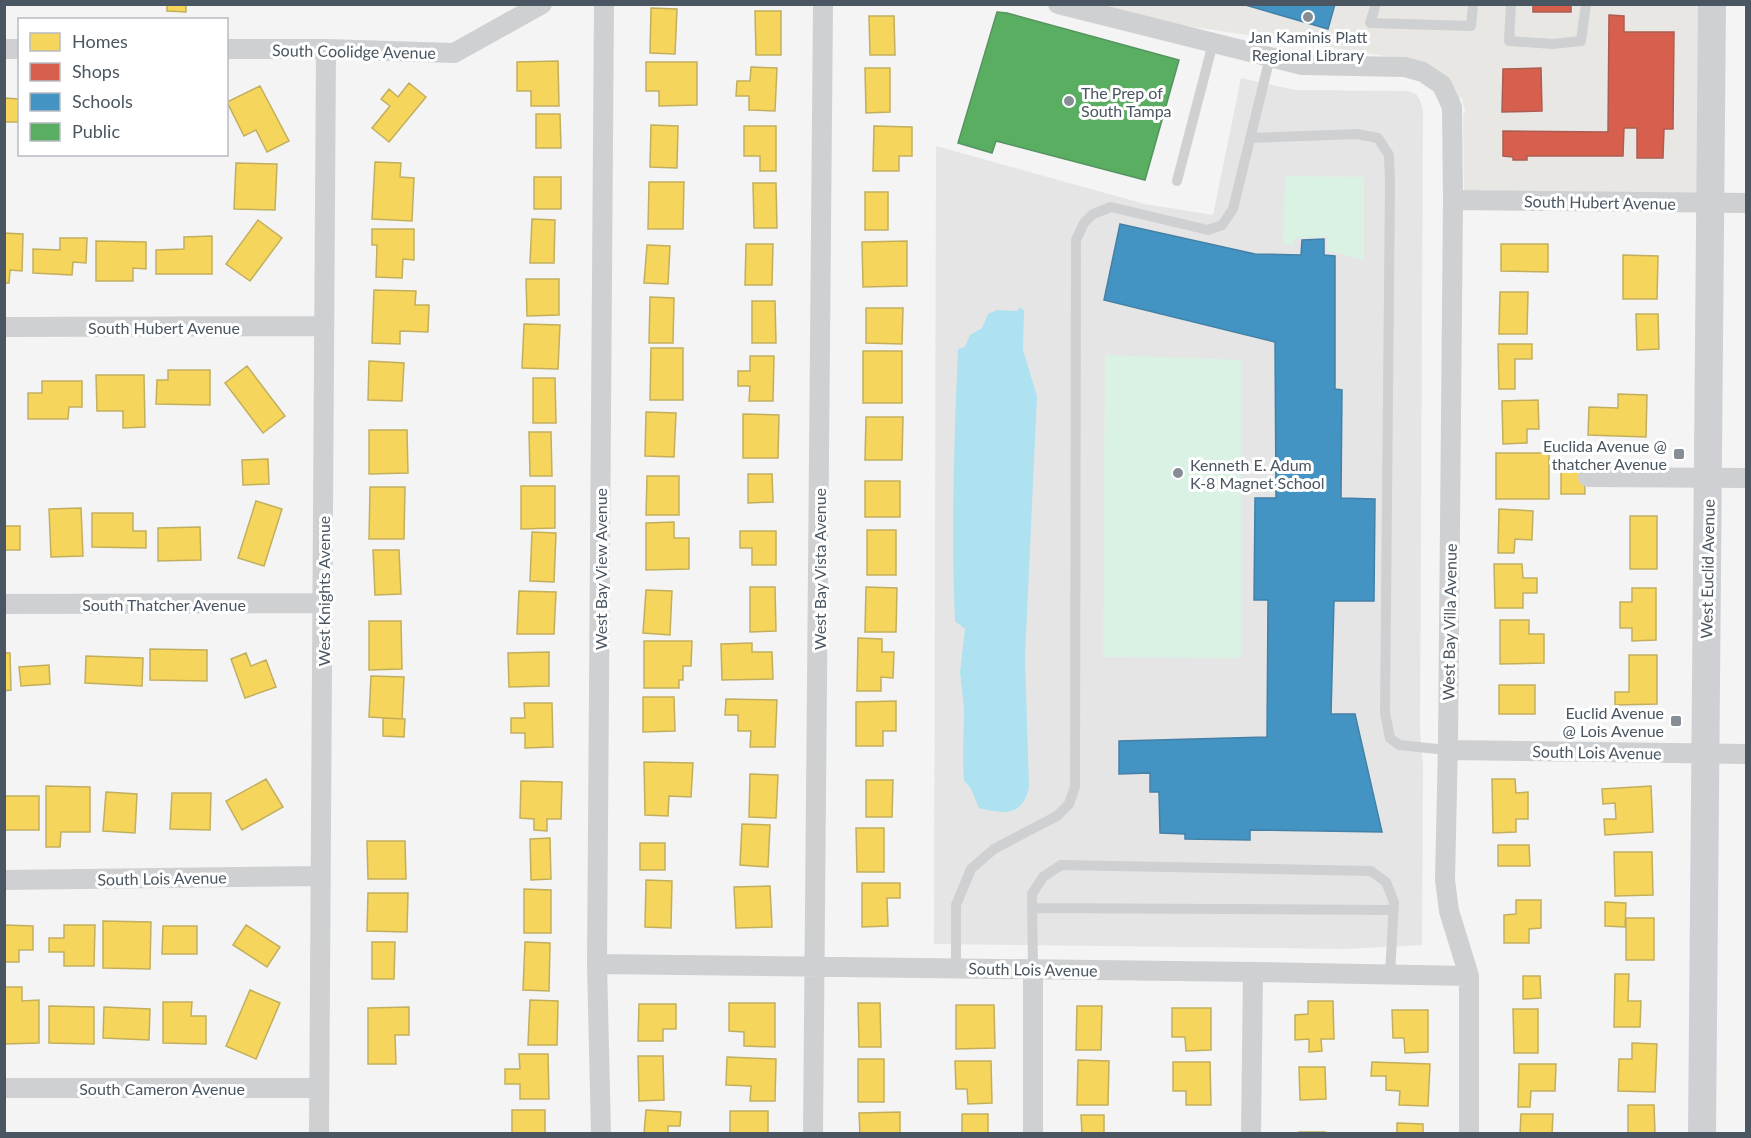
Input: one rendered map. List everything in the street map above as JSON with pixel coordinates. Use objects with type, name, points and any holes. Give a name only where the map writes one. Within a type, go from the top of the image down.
[{"type":"street","name":"South Coolidge Avenue","points":[[228,49],[326,48],[454,53],[542,4]]},
{"type":"street","name":"West Bay View Avenue","points":[[601,1134],[597,964],[604,4]]},
{"type":"street","name":"West Bay Vista Avenue","points":[[813,1134],[823,4]]},
{"type":"street","points":[[1058,4],[1270,57]]},
{"type":"street","name":"West Euclid Avenue","points":[[1702,1134],[1712,4]]},
{"type":"street","name":"West Knights Avenue","points":[[319,1134],[326,48]]},
{"type":"street","name":"West Bay Villa Avenue","points":[[1270,57],[1302,65],[1405,67],[1423,72],[1442,85],[1452,107],[1453,200],[1445,880],[1449,911],[1468,976],[1468,1134]]},
{"type":"street","name":"South Hubert Avenue","points":[[1453,200],[1746,203]]},
{"type":"street","name":"South Hubert Avenue","points":[[4,327],[324,326]]},
{"type":"street","points":[[1588,477],[1746,478]]},
{"type":"street","name":"South Thatcher Avenue","points":[[4,604],[322,603]]},
{"type":"street","name":"South Lois Avenue","points":[[1447,750],[1746,753]]},
{"type":"street","name":"South Lois Avenue","points":[[4,880],[320,876]]},
{"type":"street","name":"South Lois Avenue","points":[[597,964],[1468,976]]},
{"type":"street","points":[[1033,970],[1033,1134]]},
{"type":"street","points":[[1251,1134],[1253,972]]},
{"type":"street","name":"South Cameron Avenue","points":[[4,1088],[319,1088]]},
{"type":"lane","points":[[1376,4],[1370,23],[1471,26],[1473,4]]},
{"type":"lane","points":[[1511,4],[1509,41],[1553,44],[1581,41],[1586,4]]},
{"type":"lane","points":[[1177,181],[1213,43]]},
{"type":"lane","points":[[956,969],[956,905],[971,869],[994,849],[1057,816],[1069,804],[1075,787],[1076,240],[1084,224],[1093,214],[1111,207],[1208,230],[1222,225],[1233,209],[1270,57]]},
{"type":"lane","points":[[1250,138],[1357,134],[1378,138],[1389,155],[1385,713],[1390,738],[1399,745],[1447,750]]},
{"type":"lane","points":[[1033,970],[1032,894],[1043,877],[1061,865],[1371,871],[1386,882],[1394,902],[1390,975]]},
{"type":"lane","points":[[1032,908],[1394,910]]},
{"type":"shaded area","points":[[1098,5],[1701,5],[1700,193],[1464,191],[1463,114],[1466,112],[1462,98],[1459,98],[1448,78],[1429,63],[1406,57],[1391,57],[1181,25]]},
{"type":"shaded area","name":"Kenneth E. Adum K-8 Magnet School","points":[[1241,78],[1295,90],[1408,91],[1416,94],[1423,110],[1420,730],[1423,764],[1422,945],[1346,949],[934,944],[936,146],[1145,204],[1213,215]]},
{"type":"green space","points":[[1285,176],[1364,177],[1364,261],[1335,252],[1327,252],[1327,237],[1295,238],[1293,245],[1283,245]]},
{"type":"green space","points":[[1105,355],[1241,360],[1241,658],[1103,657]]},
{"type":"water","points":[[1020,307],[1024,311],[1023,350],[1037,396],[1025,657],[1029,787],[1022,804],[1011,811],[1004,812],[979,808],[970,787],[964,781],[964,709],[960,672],[965,629],[955,621],[954,587],[955,417],[958,349],[965,347],[970,335],[982,328],[988,314],[997,310],[1017,311]]},
{"type":"building: Homes","points":[[167,4],[186,4],[186,12],[167,11]]},
{"type":"building: Homes","points":[[651,8],[677,9],[675,54],[650,53]]},
{"type":"building: Homes","points":[[755,11],[781,11],[781,55],[756,55]]},
{"type":"building: Homes","points":[[869,16],[894,16],[895,55],[870,55]]},
{"type":"building: Homes","points":[[558,61],[559,106],[531,106],[531,91],[517,91],[517,62]]},
{"type":"building: Homes","points":[[646,62],[697,62],[697,105],[659,106],[659,91],[646,91]]},
{"type":"building: Homes","points":[[751,67],[777,68],[775,111],[749,110],[749,96],[736,96],[737,81],[750,81]]},
{"type":"building: Homes","points":[[865,68],[890,68],[890,112],[866,113]]},
{"type":"building: Homes","points":[[409,83],[426,97],[389,142],[372,128],[390,106],[381,99],[389,89],[398,97]]},
{"type":"building: Homes","points":[[260,86],[289,141],[267,152],[256,130],[244,136],[228,102]]},
{"type":"building: Homes","points":[[4,98],[18,99],[18,122],[4,122]]},
{"type":"building: Homes","points":[[536,114],[560,114],[561,148],[536,148]]},
{"type":"building: Homes","points":[[651,125],[678,126],[677,168],[650,167]]},
{"type":"building: Homes","points":[[744,126],[776,126],[776,171],[760,171],[760,156],[744,156]]},
{"type":"building: Homes","points":[[874,126],[912,127],[912,156],[899,156],[899,171],[873,171]]},
{"type":"building: Homes","points":[[375,162],[401,163],[400,177],[414,178],[412,221],[372,219]]},
{"type":"building: Homes","points":[[236,163],[277,164],[275,210],[234,209]]},
{"type":"building: Homes","points":[[534,177],[561,177],[561,209],[534,209]]},
{"type":"building: Homes","points":[[649,182],[684,182],[683,229],[648,229]]},
{"type":"building: Homes","points":[[753,183],[776,183],[777,228],[754,228]]},
{"type":"building: Homes","points":[[865,192],[888,192],[888,230],[865,230]]},
{"type":"building: Homes","points":[[532,219],[555,220],[554,263],[530,263]]},
{"type":"building: Homes","points":[[258,220],[282,238],[250,281],[226,264]]},
{"type":"building: Homes","points":[[372,229],[414,229],[414,260],[403,259],[402,278],[376,277],[377,245],[372,245]]},
{"type":"building: Homes","points":[[4,233],[23,234],[22,271],[10,270],[9,283],[4,283]]},
{"type":"building: Homes","points":[[212,236],[212,274],[156,274],[156,250],[184,249],[184,237]]},
{"type":"building: Homes","points":[[60,238],[87,238],[86,263],[73,262],[72,275],[33,273],[33,249],[60,250]]},
{"type":"building: Homes","points":[[96,241],[146,242],[146,269],[133,268],[133,281],[96,281]]},
{"type":"building: Homes","points":[[907,241],[907,286],[863,287],[862,242]]},
{"type":"building: Homes","points":[[746,244],[773,244],[772,285],[745,285]]},
{"type":"building: Homes","points":[[1501,244],[1548,244],[1548,272],[1501,271]]},
{"type":"building: Homes","points":[[647,245],[670,246],[668,284],[644,283]]},
{"type":"building: Homes","points":[[1623,255],[1658,256],[1657,299],[1623,299]]},
{"type":"building: Homes","points":[[526,279],[559,279],[559,315],[527,316]]},
{"type":"building: Homes","points":[[374,290],[416,291],[415,305],[429,305],[428,332],[400,331],[400,344],[372,343]]},
{"type":"building: Homes","points":[[1500,292],[1528,292],[1527,334],[1499,334]]},
{"type":"building: Homes","points":[[650,297],[674,298],[673,343],[649,343]]},
{"type":"building: Homes","points":[[752,301],[775,301],[776,343],[752,343]]},
{"type":"building: Homes","points":[[866,308],[903,308],[902,344],[866,343]]},
{"type":"building: Homes","points":[[1636,314],[1658,314],[1659,349],[1637,350]]},
{"type":"building: Homes","points":[[524,324],[560,325],[558,369],[522,368]]},
{"type":"building: Homes","points":[[1498,344],[1532,344],[1532,359],[1515,359],[1515,389],[1499,389]]},
{"type":"building: Homes","points":[[651,348],[683,348],[683,400],[650,400]]},
{"type":"building: Homes","points":[[863,351],[902,351],[902,403],[863,403]]},
{"type":"building: Homes","points":[[750,356],[774,356],[773,401],[749,401],[750,386],[738,386],[738,371],[750,371]]},
{"type":"building: Homes","points":[[369,361],[404,363],[402,401],[368,400]]},
{"type":"building: Homes","points":[[247,366],[285,416],[263,433],[225,383]]},
{"type":"building: Homes","points":[[168,370],[210,370],[210,405],[156,404],[157,380],[168,380]]},
{"type":"building: Homes","points":[[96,375],[144,375],[145,427],[123,428],[123,411],[97,411]]},
{"type":"building: Homes","points":[[533,378],[555,378],[556,423],[533,423]]},
{"type":"building: Homes","points":[[42,381],[82,381],[82,407],[69,407],[68,419],[28,419],[28,393],[42,393]]},
{"type":"building: Homes","points":[[1618,394],[1647,395],[1646,437],[1588,435],[1589,407],[1618,408]]},
{"type":"building: Homes","points":[[1538,400],[1539,429],[1527,429],[1527,443],[1503,444],[1502,401]]},
{"type":"building: Homes","points":[[646,412],[676,413],[674,457],[645,456]]},
{"type":"building: Homes","points":[[743,414],[779,415],[778,458],[743,458]]},
{"type":"building: Homes","points":[[866,417],[903,417],[902,460],[865,460]]},
{"type":"building: Homes","points":[[369,430],[407,430],[408,473],[369,474]]},
{"type":"building: Homes","points":[[529,432],[551,432],[552,476],[530,476]]},
{"type":"building: Homes","points":[[1496,453],[1549,453],[1549,499],[1496,499]]},
{"type":"building: Homes","points":[[268,459],[269,484],[243,485],[242,460]]},
{"type":"building: Homes","points":[[1561,462],[1584,462],[1585,494],[1561,494]]},
{"type":"building: Homes","points":[[748,474],[772,474],[773,502],[748,503]]},
{"type":"building: Homes","points":[[647,476],[679,476],[679,515],[646,515]]},
{"type":"building: Homes","points":[[865,481],[900,481],[900,517],[865,517]]},
{"type":"building: Homes","points":[[521,486],[555,486],[555,528],[521,529]]},
{"type":"building: Homes","points":[[370,487],[405,487],[404,539],[369,539]]},
{"type":"building: Homes","points":[[256,501],[282,509],[264,566],[238,558]]},
{"type":"building: Homes","points":[[81,508],[83,556],[51,557],[49,509]]},
{"type":"building: Homes","points":[[1499,509],[1533,511],[1532,540],[1515,539],[1514,553],[1498,553]]},
{"type":"building: Homes","points":[[92,513],[133,513],[133,531],[146,531],[146,548],[92,547]]},
{"type":"building: Homes","points":[[1630,516],[1657,516],[1657,569],[1630,569]]},
{"type":"building: Homes","points":[[674,522],[674,538],[689,538],[689,569],[646,570],[646,523]]},
{"type":"building: Homes","points":[[4,526],[20,526],[20,550],[4,550]]},
{"type":"building: Homes","points":[[200,527],[201,560],[158,561],[158,528]]},
{"type":"building: Homes","points":[[867,530],[896,530],[896,575],[867,575]]},
{"type":"building: Homes","points":[[740,531],[776,531],[776,565],[752,565],[752,548],[740,548]]},
{"type":"building: Homes","points":[[532,532],[556,533],[554,582],[530,581]]},
{"type":"building: Homes","points":[[373,550],[399,550],[401,594],[375,595]]},
{"type":"building: Homes","points":[[1494,564],[1522,564],[1523,578],[1537,578],[1537,593],[1523,593],[1523,608],[1495,608]]},
{"type":"building: Homes","points":[[750,587],[775,587],[776,631],[750,632]]},
{"type":"building: Homes","points":[[866,587],[897,588],[896,632],[865,632]]},
{"type":"building: Homes","points":[[1632,588],[1656,588],[1656,640],[1632,641],[1632,628],[1620,628],[1620,602],[1632,602]]},
{"type":"building: Homes","points":[[646,590],[672,591],[670,635],[643,633]]},
{"type":"building: Homes","points":[[519,591],[556,592],[554,634],[517,634]]},
{"type":"building: Homes","points":[[1500,620],[1529,620],[1529,634],[1544,634],[1544,663],[1500,664]]},
{"type":"building: Homes","points":[[369,621],[401,621],[402,669],[369,670]]},
{"type":"building: Homes","points":[[858,638],[882,639],[882,652],[894,652],[893,678],[881,677],[881,691],[857,691]]},
{"type":"building: Homes","points":[[644,641],[692,641],[691,666],[683,666],[683,680],[679,680],[679,688],[644,688]]},
{"type":"building: Homes","points":[[752,643],[752,652],[772,652],[773,679],[722,680],[721,644]]},
{"type":"building: Homes","points":[[150,649],[207,650],[207,681],[150,680]]},
{"type":"building: Homes","points":[[549,652],[549,686],[509,687],[508,653]]},
{"type":"building: Homes","points":[[4,653],[10,653],[11,690],[4,691]]},
{"type":"building: Homes","points":[[246,653],[251,666],[266,660],[276,687],[245,698],[231,659]]},
{"type":"building: Homes","points":[[1629,655],[1657,655],[1657,704],[1615,705],[1615,692],[1629,692]]},
{"type":"building: Homes","points":[[86,656],[143,658],[142,686],[85,683]]},
{"type":"building: Homes","points":[[49,665],[50,684],[21,686],[19,667]]},
{"type":"building: Homes","points":[[371,676],[404,677],[402,719],[369,717]]},
{"type":"building: Homes","points":[[1499,685],[1535,685],[1535,714],[1499,714]]},
{"type":"building: Homes","points":[[643,697],[674,697],[675,731],[643,732]]},
{"type":"building: Homes","points":[[726,699],[777,700],[775,747],[750,747],[751,731],[738,731],[738,715],[725,715]]},
{"type":"building: Homes","points":[[896,701],[896,731],[883,731],[883,746],[856,746],[856,702]]},
{"type":"building: Homes","points":[[524,703],[552,703],[553,747],[525,748],[525,733],[511,733],[511,718],[525,718]]},
{"type":"building: Homes","points":[[383,718],[405,719],[404,737],[383,736]]},
{"type":"building: Homes","points":[[644,762],[693,763],[691,797],[669,796],[668,816],[645,815]]},
{"type":"building: Homes","points":[[750,774],[778,775],[776,818],[749,817]]},
{"type":"building: Homes","points":[[266,779],[283,807],[242,830],[226,801]]},
{"type":"building: Homes","points":[[1492,779],[1515,779],[1516,793],[1528,792],[1528,819],[1516,819],[1516,832],[1493,833]]},
{"type":"building: Homes","points":[[866,780],[893,780],[892,817],[866,817]]},
{"type":"building: Homes","points":[[521,781],[562,782],[561,819],[547,819],[547,831],[534,830],[534,819],[520,818]]},
{"type":"building: Homes","points":[[46,786],[90,787],[90,832],[61,832],[60,847],[46,847]]},
{"type":"building: Homes","points":[[1651,786],[1653,832],[1605,835],[1604,819],[1616,819],[1615,803],[1603,804],[1602,789]]},
{"type":"building: Homes","points":[[106,792],[137,794],[135,833],[103,831]]},
{"type":"building: Homes","points":[[172,793],[211,793],[210,830],[170,829]]},
{"type":"building: Homes","points":[[4,796],[39,796],[39,830],[4,830]]},
{"type":"building: Homes","points":[[742,824],[770,825],[768,867],[740,865]]},
{"type":"building: Homes","points":[[856,828],[884,828],[884,872],[857,872]]},
{"type":"building: Homes","points":[[550,838],[551,879],[531,880],[530,839]]},
{"type":"building: Homes","points":[[367,841],[405,841],[406,879],[368,879]]},
{"type":"building: Homes","points":[[640,843],[665,843],[665,870],[640,870]]},
{"type":"building: Homes","points":[[1498,845],[1529,845],[1530,866],[1498,866]]},
{"type":"building: Homes","points":[[1614,852],[1652,852],[1653,895],[1615,896]]},
{"type":"building: Homes","points":[[646,880],[672,881],[671,928],[645,927]]},
{"type":"building: Homes","points":[[862,883],[900,883],[900,898],[887,898],[888,926],[862,927]]},
{"type":"building: Homes","points":[[770,886],[772,927],[736,928],[734,887]]},
{"type":"building: Homes","points":[[524,889],[551,890],[551,933],[524,933]]},
{"type":"building: Homes","points":[[368,893],[408,893],[407,932],[367,931]]},
{"type":"building: Homes","points":[[1516,900],[1541,900],[1541,928],[1529,929],[1529,943],[1504,943],[1504,915],[1516,914]]},
{"type":"building: Homes","points":[[1605,902],[1626,903],[1625,927],[1605,926]]},
{"type":"building: Homes","points":[[1626,918],[1654,918],[1654,960],[1626,960]]},
{"type":"building: Homes","points":[[103,921],[151,922],[150,969],[103,968]]},
{"type":"building: Homes","points":[[4,925],[33,926],[33,950],[19,950],[19,962],[4,962]]},
{"type":"building: Homes","points":[[64,925],[95,925],[94,966],[64,966],[64,952],[49,952],[49,938],[64,938]]},
{"type":"building: Homes","points":[[246,925],[280,947],[267,967],[233,945]]},
{"type":"building: Homes","points":[[163,926],[197,926],[197,954],[162,954]]},
{"type":"building: Homes","points":[[372,942],[395,942],[394,979],[372,979]]},
{"type":"building: Homes","points":[[525,942],[550,943],[549,991],[523,990]]},
{"type":"building: Homes","points":[[1615,974],[1629,974],[1628,1001],[1641,1001],[1640,1027],[1614,1027]]},
{"type":"building: Homes","points":[[1523,976],[1540,976],[1541,998],[1523,999]]},
{"type":"building: Homes","points":[[4,987],[22,987],[22,1001],[39,1000],[39,1043],[4,1044]]},
{"type":"building: Homes","points":[[250,990],[280,1003],[256,1059],[226,1046]]},
{"type":"building: Homes","points":[[530,1000],[558,1001],[557,1045],[528,1045]]},
{"type":"building: Homes","points":[[1308,1001],[1333,1001],[1334,1039],[1321,1039],[1322,1051],[1309,1052],[1309,1039],[1295,1040],[1295,1015],[1308,1014]]},
{"type":"building: Homes","points":[[163,1002],[192,1002],[191,1016],[206,1016],[206,1044],[163,1043]]},
{"type":"building: Homes","points":[[729,1003],[775,1003],[775,1047],[744,1046],[744,1032],[729,1031]]},
{"type":"building: Homes","points":[[858,1003],[880,1003],[881,1047],[859,1047]]},
{"type":"building: Homes","points":[[639,1004],[676,1004],[676,1029],[663,1029],[663,1041],[638,1041]]},
{"type":"building: Homes","points":[[956,1005],[994,1005],[995,1048],[956,1049]]},
{"type":"building: Homes","points":[[49,1006],[94,1007],[94,1044],[49,1043]]},
{"type":"building: Homes","points":[[1077,1006],[1102,1006],[1101,1050],[1076,1050]]},
{"type":"building: Homes","points":[[104,1007],[150,1009],[149,1040],[103,1038]]},
{"type":"building: Homes","points":[[409,1007],[409,1035],[395,1035],[396,1064],[368,1064],[368,1008]]},
{"type":"building: Homes","points":[[1172,1008],[1211,1008],[1211,1050],[1186,1051],[1185,1037],[1172,1037]]},
{"type":"building: Homes","points":[[1513,1009],[1538,1009],[1538,1053],[1514,1053]]},
{"type":"building: Homes","points":[[1392,1010],[1428,1010],[1428,1052],[1405,1053],[1404,1038],[1393,1038]]},
{"type":"building: Homes","points":[[1632,1043],[1657,1044],[1655,1092],[1618,1091],[1619,1059],[1632,1059]]},
{"type":"building: Homes","points":[[519,1054],[548,1054],[549,1099],[520,1099],[520,1084],[505,1084],[505,1069],[520,1069]]},
{"type":"building: Homes","points":[[638,1056],[663,1056],[664,1100],[639,1101]]},
{"type":"building: Homes","points":[[727,1057],[776,1059],[775,1101],[750,1101],[751,1086],[726,1085]]},
{"type":"building: Homes","points":[[858,1059],[884,1059],[884,1102],[858,1102]]},
{"type":"building: Homes","points":[[1078,1060],[1109,1061],[1108,1105],[1077,1105]]},
{"type":"building: Homes","points":[[955,1061],[991,1061],[992,1103],[968,1104],[967,1089],[956,1089]]},
{"type":"building: Homes","points":[[1173,1062],[1210,1062],[1211,1105],[1186,1105],[1186,1091],[1173,1091]]},
{"type":"building: Homes","points":[[1372,1062],[1430,1064],[1428,1106],[1399,1105],[1400,1091],[1386,1090],[1386,1076],[1371,1076]]},
{"type":"building: Homes","points":[[1519,1064],[1556,1064],[1555,1091],[1531,1091],[1530,1107],[1518,1107]]},
{"type":"building: Homes","points":[[1299,1067],[1325,1067],[1326,1099],[1300,1100]]},
{"type":"building: Homes","points":[[1628,1105],[1654,1105],[1655,1134],[1628,1134]]},
{"type":"building: Homes","points":[[512,1110],[545,1110],[545,1134],[512,1134]]},
{"type":"building: Homes","points":[[646,1110],[681,1112],[680,1126],[668,1126],[668,1134],[644,1134]]},
{"type":"building: Homes","points":[[730,1111],[768,1111],[768,1134],[730,1134]]},
{"type":"building: Homes","points":[[900,1112],[900,1134],[860,1134],[859,1113]]},
{"type":"building: Homes","points":[[962,1114],[988,1114],[988,1134],[962,1134]]},
{"type":"building: Homes","points":[[1521,1114],[1553,1114],[1552,1134],[1520,1134]]},
{"type":"building: Homes","points":[[1081,1115],[1104,1115],[1104,1134],[1082,1134]]},
{"type":"building: Homes","points":[[1397,1123],[1423,1124],[1423,1134],[1397,1134]]},
{"type":"building: Homes","points":[[1299,1132],[1325,1132],[1325,1134],[1299,1134]]},
{"type":"building: Shops","points":[[1533,4],[1571,4],[1571,12],[1533,12]]},
{"type":"building: Shops","points":[[1609,15],[1624,16],[1624,32],[1674,32],[1673,129],[1664,129],[1663,158],[1637,158],[1637,128],[1624,128],[1623,156],[1527,156],[1527,160],[1513,160],[1513,157],[1503,156],[1503,131],[1608,132]]},
{"type":"building: Shops","points":[[1541,68],[1542,111],[1502,112],[1503,69]]},
{"type":"building: Schools","name":"Jan Kaminis Platt Regional Library","points":[[1242,4],[1335,4],[1328,29]]},
{"type":"building: Schools","points":[[1120,224],[1255,254],[1301,255],[1302,240],[1324,239],[1324,255],[1335,256],[1335,389],[1342,390],[1341,498],[1375,499],[1374,601],[1334,601],[1331,714],[1355,714],[1382,832],[1250,830],[1250,840],[1185,839],[1185,834],[1160,833],[1159,792],[1150,792],[1150,773],[1119,774],[1119,741],[1267,737],[1268,600],[1254,600],[1255,498],[1276,498],[1275,342],[1104,300]]},
{"type":"building: Public","name":"The Prep of South Tampa","points":[[997,12],[1179,60],[1145,180],[996,141],[992,153],[958,143]]},
{"type":"place","name":"Jan Kaminis Platt Regional Library","points":[[1308,17]]},
{"type":"place","name":"The Prep of South Tampa","points":[[1069,101]]},
{"type":"place","name":"Euclida Avenue @ thatcher Avenue","points":[[1679,454]]},
{"type":"place","name":"Kenneth E. Adum K-8 Magnet School","points":[[1178,473]]},
{"type":"place","name":"Euclid Avenue @ Lois Avenue","points":[[1676,721]]}]
